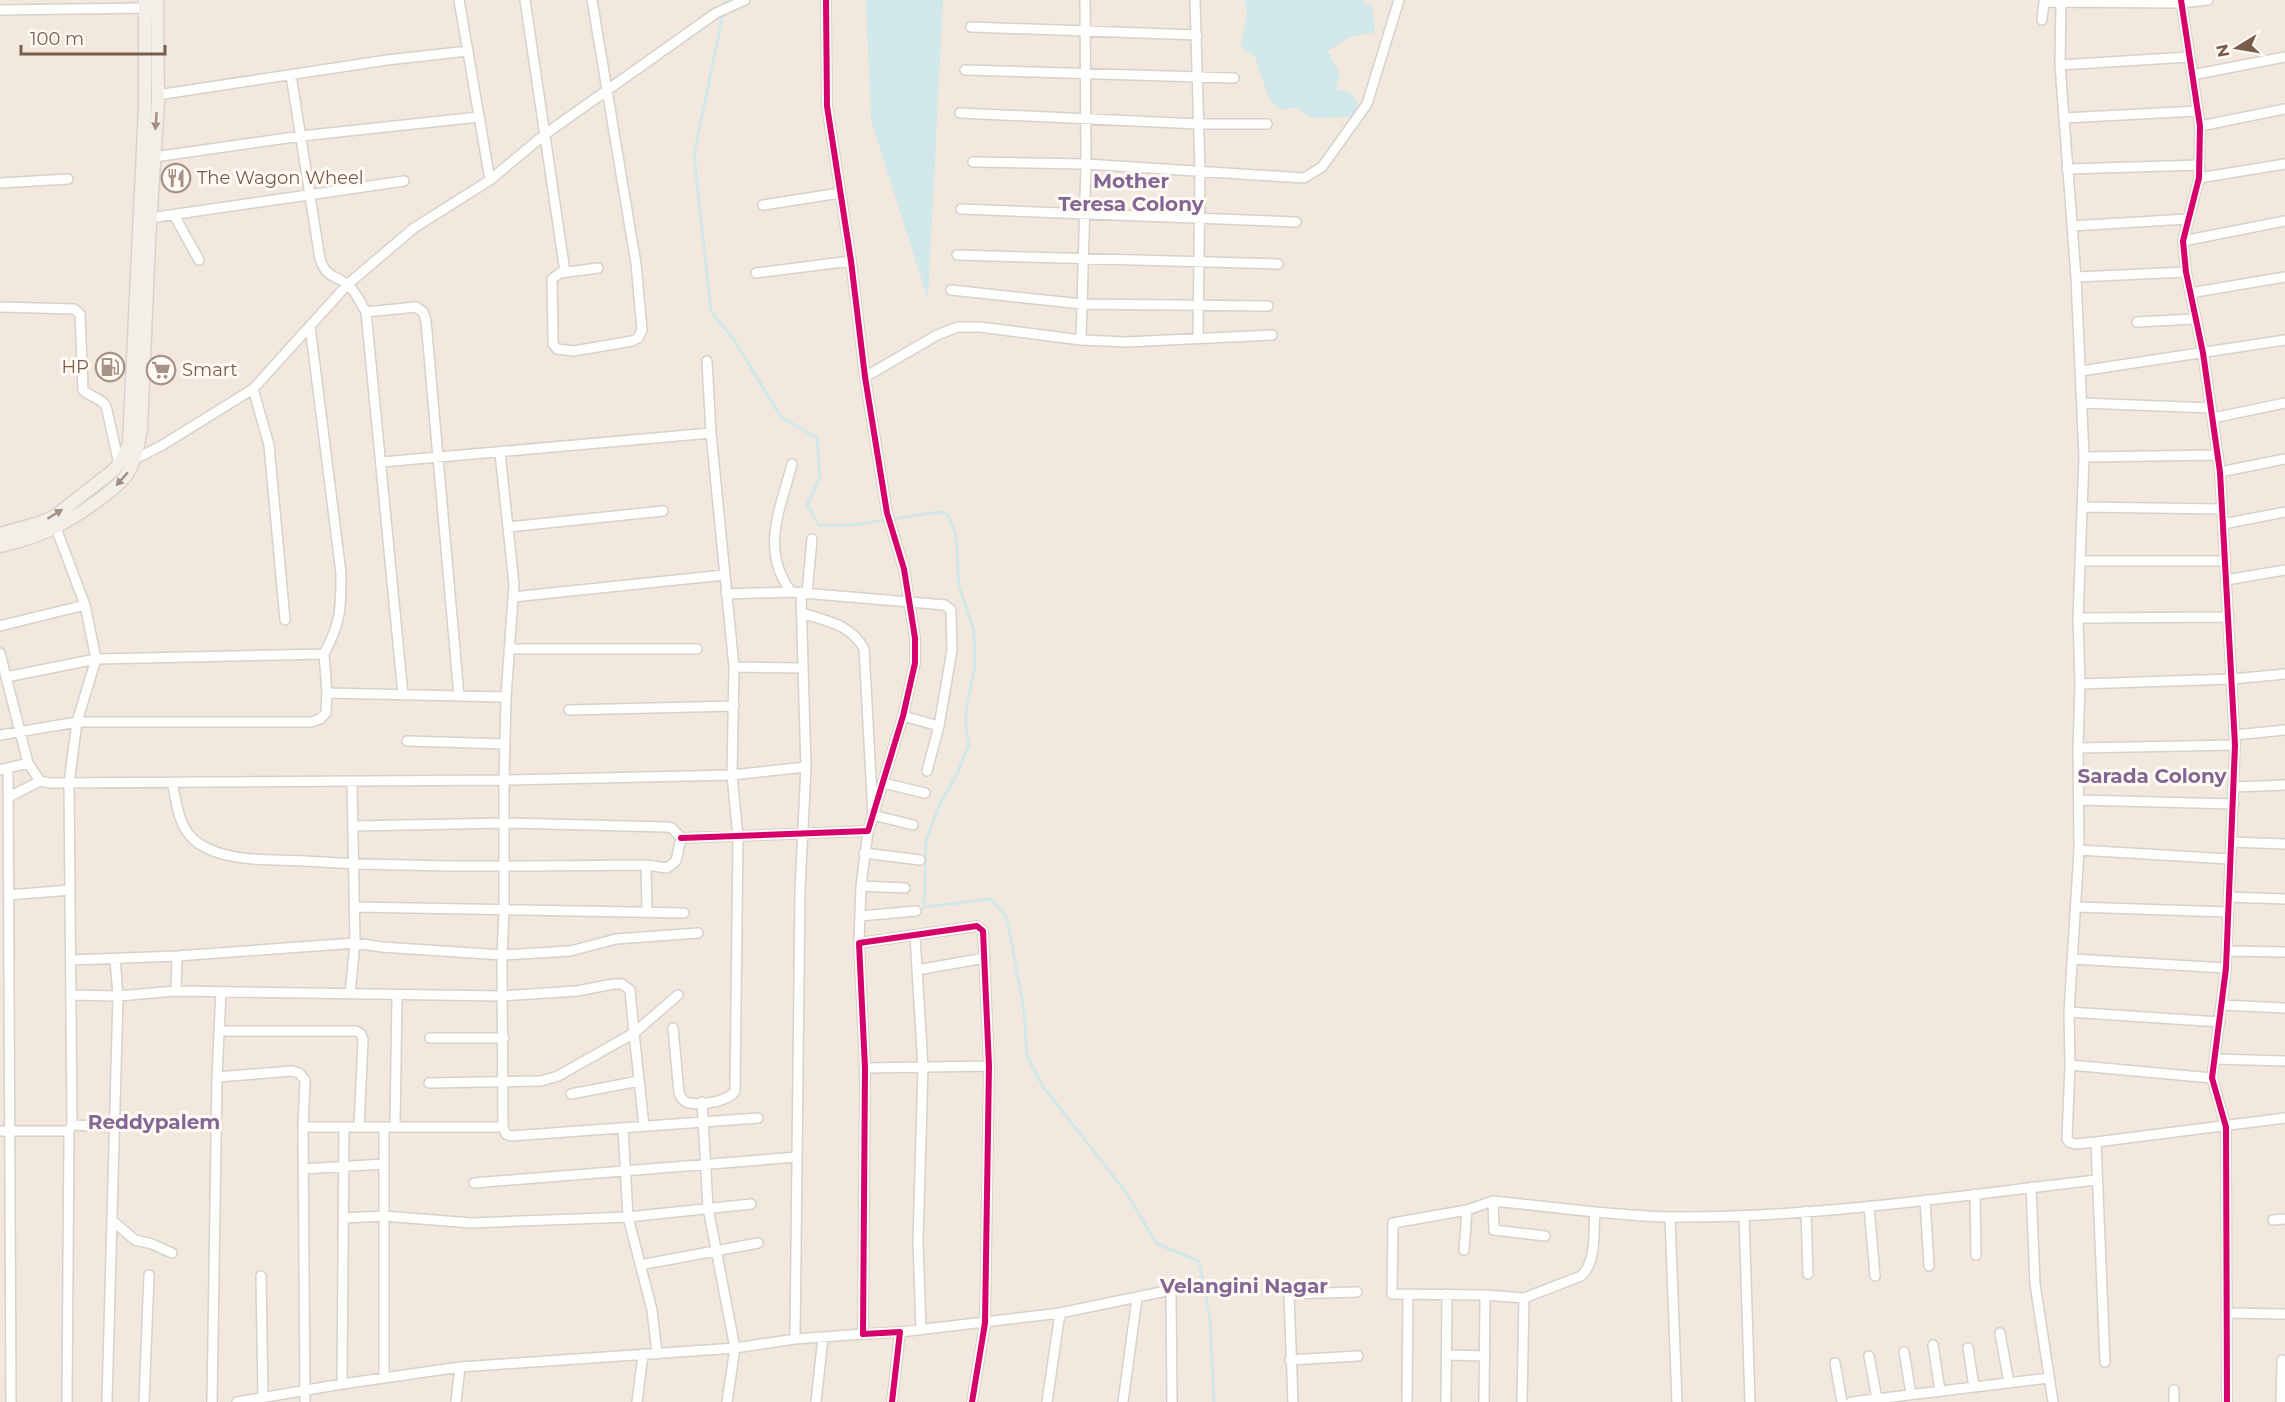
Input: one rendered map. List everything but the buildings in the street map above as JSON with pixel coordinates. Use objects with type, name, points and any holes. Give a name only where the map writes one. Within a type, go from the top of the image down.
[{"type":"main road","points":[[0,546],[56,528],[116,486],[126,476],[135,459],[141,429],[157,95],[157,0]]},
{"type":"main road","points":[[0,534],[55,516],[100,481],[120,462],[129,444],[145,107],[145,4]]},
{"type":"street","points":[[459,0],[490,180]]},
{"type":"street","points":[[525,0],[565,272]]},
{"type":"street","points":[[592,0],[636,264],[642,330],[638,338],[632,341],[574,351],[557,349],[553,344],[552,283],[555,276],[565,272],[598,268]]},
{"type":"street","points":[[826,0],[827,106],[851,261],[865,377],[887,513],[903,569],[916,650],[903,716],[867,831],[861,886],[859,943],[865,1068],[863,1334]]},
{"type":"street","points":[[1081,340],[1086,164],[1085,0]]},
{"type":"street","points":[[1195,0],[1200,171],[1198,338]]},
{"type":"street","points":[[973,162],[1086,164],[1304,178],[1322,167],[1367,104],[1399,0]]},
{"type":"street","points":[[2042,20],[2044,1],[2181,2],[2208,0]]},
{"type":"street","points":[[0,307],[74,309],[80,314],[82,390],[100,399],[106,406],[120,462],[135,459],[161,446],[253,389],[348,285],[414,228],[490,180],[544,135],[716,13],[743,1]]},
{"type":"street","points":[[2061,2],[2060,65],[2076,277],[2084,457],[2078,618],[2079,850],[2069,1012],[2070,1065],[2066,1135],[2068,1142],[2072,1144],[2285,1118]]},
{"type":"street","points":[[2181,2],[2200,126],[2199,178],[2183,241],[2186,272],[2202,352],[2220,472],[2235,740],[2226,968],[2212,1078],[2226,1127],[2227,1402]]},
{"type":"street","points":[[0,9],[145,4]]},
{"type":"street","points":[[971,27],[1197,35]]},
{"type":"street","points":[[157,95],[387,60],[468,51]]},
{"type":"street","points":[[2060,65],[2188,57]]},
{"type":"street","points":[[2192,75],[2285,57]]},
{"type":"street","points":[[965,70],[1233,78]]},
{"type":"street","points":[[291,75],[320,260],[324,270],[348,285],[366,312],[403,695]]},
{"type":"street","points":[[2200,126],[2285,109]]},
{"type":"street","points":[[2064,118],[2198,111]]},
{"type":"street","points":[[960,113],[1199,124],[1267,124]]},
{"type":"street","points":[[154,157],[301,136],[479,117]]},
{"type":"street","points":[[2199,178],[2285,164]]},
{"type":"street","points":[[2067,169],[2200,165]]},
{"type":"street","points":[[0,183],[68,179]]},
{"type":"street","points":[[150,218],[404,181]]},
{"type":"street","points":[[763,205],[840,193]]},
{"type":"street","points":[[961,209],[1296,222]]},
{"type":"street","points":[[174,215],[199,260]]},
{"type":"street","points":[[2072,226],[2187,219]]},
{"type":"street","points":[[2183,241],[2285,221]]},
{"type":"street","points":[[957,255],[1278,264]]},
{"type":"street","points":[[756,273],[851,261]]},
{"type":"street","points":[[2076,277],[2186,272]]},
{"type":"street","points":[[2190,293],[2285,277]]},
{"type":"street","points":[[951,290],[1082,304],[1268,306]]},
{"type":"street","points":[[366,312],[416,308],[423,312],[426,321],[459,696]]},
{"type":"street","points":[[2137,322],[2194,320]]},
{"type":"street","points":[[0,735],[77,722],[311,722],[320,719],[326,713],[324,654],[337,630],[341,604],[341,573],[310,326]]},
{"type":"street","points":[[865,377],[937,335],[958,327],[980,327],[1081,340],[1126,342],[1272,334]]},
{"type":"street","points":[[2081,371],[2285,340]]},
{"type":"street","points":[[673,1028],[679,1093],[682,1100],[689,1103],[702,1102],[732,1096],[735,1090],[738,837],[732,775],[734,667],[711,434],[707,361]]},
{"type":"street","points":[[253,389],[269,445],[285,620]]},
{"type":"street","points":[[2082,403],[2212,413],[2285,403]]},
{"type":"street","points":[[382,462],[711,434]]},
{"type":"street","points":[[500,453],[514,584],[506,697],[504,780],[503,1127],[506,1134],[511,1136],[758,1118]]},
{"type":"street","points":[[2084,457],[2218,455]]},
{"type":"street","points":[[2220,472],[2285,459]]},
{"type":"street","points":[[791,592],[776,567],[773,545],[792,464]]},
{"type":"street","points":[[2082,507],[2222,509]]},
{"type":"street","points":[[508,527],[663,511]]},
{"type":"street","points":[[2223,524],[2285,512]]},
{"type":"street","points":[[56,528],[85,605],[96,659],[77,722],[69,783],[71,1128],[67,1402]]},
{"type":"street","points":[[795,1340],[800,889],[806,767],[802,613],[812,539]]},
{"type":"street","points":[[2080,561],[2225,561]]},
{"type":"street","points":[[2226,580],[2285,570]]},
{"type":"street","points":[[513,597],[724,575]]},
{"type":"street","points":[[726,594],[804,592],[945,605],[951,610],[952,650],[939,726],[927,771]]},
{"type":"street","points":[[0,626],[85,605]]},
{"type":"street","points":[[802,613],[850,630],[864,649],[873,815]]},
{"type":"street","points":[[2078,618],[2229,617]]},
{"type":"street","points":[[509,649],[697,649]]},
{"type":"street","points":[[0,653],[28,763],[40,781]]},
{"type":"street","points":[[6,677],[96,659],[324,654]]},
{"type":"street","points":[[734,667],[803,668]]},
{"type":"street","points":[[2080,684],[2232,679],[2285,674]]},
{"type":"street","points":[[327,693],[506,697]]},
{"type":"street","points":[[569,710],[734,706]]},
{"type":"street","points":[[903,716],[939,726]]},
{"type":"street","points":[[2078,748],[2235,740],[2285,730]]},
{"type":"street","points":[[407,741],[505,744]]},
{"type":"street","points":[[11,1402],[9,797],[4,769],[28,763]]},
{"type":"street","points":[[9,797],[40,781],[69,783],[504,780],[732,775],[806,767]]},
{"type":"street","points":[[350,994],[355,943],[352,781]]},
{"type":"street","points":[[172,782],[180,818],[187,834],[212,851],[244,857],[354,864],[646,865],[668,868],[676,861],[681,838]]},
{"type":"street","points":[[883,783],[925,793]]},
{"type":"street","points":[[2234,787],[2285,785]]},
{"type":"street","points":[[2080,800],[2234,804]]},
{"type":"street","points":[[873,815],[913,825]]},
{"type":"street","points":[[354,826],[504,823],[667,827],[672,828],[681,838],[867,831]]},
{"type":"street","points":[[2231,842],[2285,844]]},
{"type":"street","points":[[2079,850],[2229,859]]},
{"type":"street","points":[[864,853],[920,860]]},
{"type":"street","points":[[646,865],[647,912]]},
{"type":"street","points":[[861,886],[905,888]]},
{"type":"street","points":[[9,895],[70,890]]},
{"type":"street","points":[[2228,897],[2285,899]]},
{"type":"street","points":[[354,907],[684,913]]},
{"type":"street","points":[[2077,907],[2227,912]]},
{"type":"street","points":[[860,916],[916,911]]},
{"type":"street","points":[[859,943],[981,927],[983,931],[988,1066],[985,1323],[972,1402]]},
{"type":"street","points":[[71,960],[177,956],[355,943],[502,955],[570,951],[616,939],[698,933]]},
{"type":"street","points":[[915,936],[923,1067],[918,1241],[921,1330]]},
{"type":"street","points":[[2227,951],[2285,952]]},
{"type":"street","points":[[176,991],[177,956]]},
{"type":"street","points":[[917,970],[985,958]]},
{"type":"street","points":[[107,1402],[116,1127],[118,996],[115,959]]},
{"type":"street","points":[[2073,959],[2226,968]]},
{"type":"street","points":[[71,995],[118,996],[176,991],[502,996],[577,991],[622,984],[628,987],[631,994],[644,1126]]},
{"type":"street","points":[[212,1402],[217,1077],[221,992]]},
{"type":"street","points":[[395,1127],[397,995]]},
{"type":"street","points":[[429,1083],[550,1080],[634,1033],[678,995]]},
{"type":"street","points":[[2221,1005],[2285,1008]]},
{"type":"street","points":[[2069,1012],[2220,1022]]},
{"type":"street","points":[[219,1031],[356,1031],[361,1034],[363,1040],[359,1127]]},
{"type":"street","points":[[430,1038],[504,1038]]},
{"type":"street","points":[[2215,1059],[2285,1061]]},
{"type":"street","points":[[2070,1065],[2212,1078]]},
{"type":"street","points":[[865,1068],[988,1066]]},
{"type":"street","points":[[217,1077],[292,1071],[299,1073],[305,1080],[303,1127],[305,1402]]},
{"type":"street","points":[[571,1094],[639,1081]]},
{"type":"street","points":[[702,1102],[708,1208],[735,1348],[727,1402]]},
{"type":"street","points":[[0,1131],[116,1127]]},
{"type":"street","points":[[303,1127],[503,1127]]},
{"type":"street","points":[[342,1383],[344,1127]]},
{"type":"street","points":[[384,1127],[384,1378]]},
{"type":"street","points":[[623,1128],[628,1217],[652,1310],[657,1354]]},
{"type":"street","points":[[2096,1142],[2105,1362]]},
{"type":"street","points":[[474,1183],[797,1157]]},
{"type":"street","points":[[303,1169],[384,1164]]},
{"type":"street","points":[[1594,1212],[1591,1263],[1581,1276],[1524,1298],[1485,1295],[1392,1294],[1393,1223],[1467,1210],[1493,1201],[1670,1218],[1744,1216],[1869,1206],[2096,1180]]},
{"type":"street","points":[[2031,1187],[2036,1284],[2052,1402]]},
{"type":"street","points":[[1975,1194],[1976,1255]]},
{"type":"street","points":[[1925,1200],[1929,1266]]},
{"type":"street","points":[[1493,1201],[1494,1230],[1545,1236]]},
{"type":"street","points":[[344,1218],[384,1216],[471,1223],[628,1217],[751,1204]]},
{"type":"street","points":[[1869,1206],[1875,1276]]},
{"type":"street","points":[[1464,1250],[1467,1210]]},
{"type":"street","points":[[1806,1211],[1808,1274]]},
{"type":"street","points":[[1744,1216],[1750,1402]]},
{"type":"street","points":[[1670,1218],[1677,1402]]},
{"type":"street","points":[[2273,1220],[2285,1219]]},
{"type":"street","points":[[114,1222],[135,1240],[152,1244],[172,1253]]},
{"type":"street","points":[[640,1265],[758,1243]]},
{"type":"street","points":[[144,1402],[149,1275]]},
{"type":"street","points":[[261,1276],[263,1398]]},
{"type":"street","points":[[237,1402],[342,1383],[460,1367],[735,1348],[824,1337],[985,1323],[1060,1313],[1171,1290],[1172,1402]]},
{"type":"street","points":[[1293,1402],[1288,1294],[1357,1292]]},
{"type":"street","points":[[1407,1402],[1408,1294]]},
{"type":"street","points":[[1446,1402],[1447,1294]]},
{"type":"street","points":[[1484,1402],[1485,1295]]},
{"type":"street","points":[[1123,1402],[1137,1298]]},
{"type":"street","points":[[1522,1402],[1524,1298]]},
{"type":"street","points":[[1047,1402],[1060,1313]]},
{"type":"street","points":[[2227,1313],[2285,1314]]},
{"type":"street","points":[[892,1402],[900,1332]]},
{"type":"street","points":[[2000,1333],[2009,1383]]},
{"type":"street","points":[[816,1402],[824,1337]]},
{"type":"street","points":[[1933,1345],[1940,1391]]},
{"type":"street","points":[[1968,1348],[1974,1387]]},
{"type":"street","points":[[1904,1352],[1911,1394]]},
{"type":"street","points":[[637,1402],[643,1354]]},
{"type":"street","points":[[1447,1355],[1485,1356]]},
{"type":"street","points":[[1290,1360],[1358,1356]]},
{"type":"street","points":[[1869,1356],[1877,1399]]},
{"type":"street","points":[[2281,1402],[2282,1360]]},
{"type":"street","points":[[1835,1364],[1842,1402]]},
{"type":"street","points":[[456,1402],[460,1367]]},
{"type":"street","points":[[1851,1402],[2048,1378]]},
{"type":"street","points":[[2174,1390],[2174,1402]]},
{"type":"shaded area","points":[[0,0],[2285,0],[2285,1402],[0,1402]]},
{"type":"water","points":[[866,0],[943,0],[928,300],[871,120]]},
{"type":"water","points":[[1245,0],[1361,0],[1373,8],[1375,32],[1349,37],[1328,51],[1340,75],[1336,89],[1350,93],[1359,105],[1351,117],[1311,118],[1296,107],[1283,110],[1271,102],[1256,58],[1241,47],[1247,13]]},
{"type":"waterway","points":[[724,7],[726,0]]},
{"type":"waterway","points":[[723,14],[694,155],[711,311],[734,340],[781,417],[817,438],[820,477],[807,505],[819,525],[852,525],[939,512],[948,515],[956,535],[959,586],[974,631],[975,666],[966,710],[969,744],[958,772],[940,804],[926,840],[924,907],[991,899],[1007,918],[1024,1010],[1027,1057],[1044,1088],[1126,1192],[1157,1244],[1199,1261],[1210,1318],[1214,1402]]},
{"type":"cycle path","points":[[681,838],[868,831],[903,716],[915,663],[915,638],[904,569],[887,513],[865,377],[851,261],[827,106],[826,0]]},
{"type":"cycle path","points":[[2181,0],[2200,126],[2199,178],[2183,241],[2186,272],[2203,353],[2220,472],[2235,745],[2226,968],[2212,1078],[2226,1127],[2227,1402]]},
{"type":"cycle path","points":[[892,1402],[900,1332],[863,1334],[865,1068],[859,943],[977,926],[983,931],[989,1066],[985,1323],[972,1402]]},
{"type":"place","name":"The Wagon Wheel","points":[[176,178]]},
{"type":"place","name":"HP","points":[[110,367]]},
{"type":"place","name":"Smart","points":[[161,370]]},
{"type":"district","name":"Mother Teresa Colony","points":[[1131,192]]},
{"type":"district","name":"Sarada Colony","points":[[2152,776]]},
{"type":"district","name":"Reddypalem","points":[[154,1122]]},
{"type":"district","name":"Velangini Nagar","points":[[1244,1286]]}]
